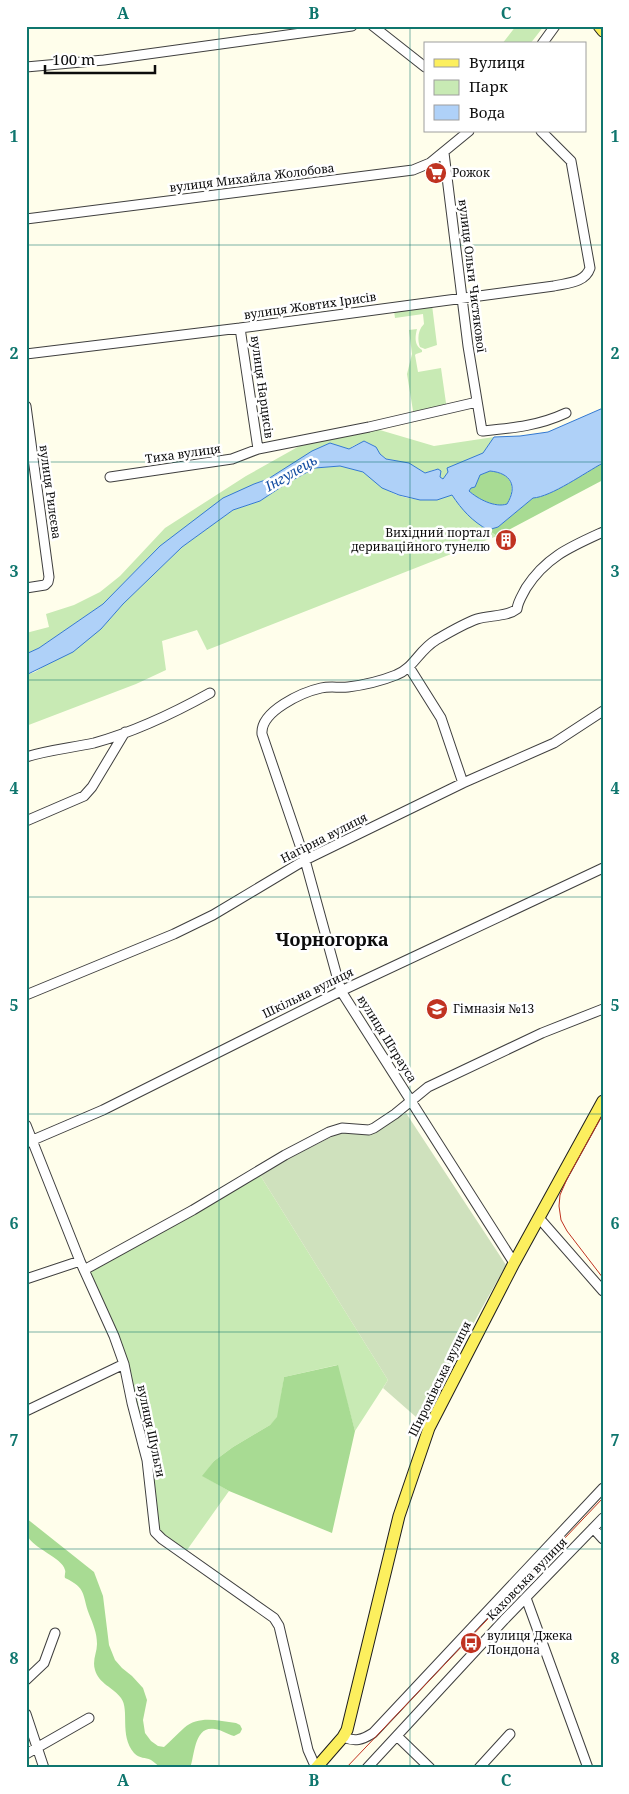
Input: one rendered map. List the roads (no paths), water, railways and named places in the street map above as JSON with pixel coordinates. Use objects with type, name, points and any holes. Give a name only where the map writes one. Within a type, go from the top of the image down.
[{"type":"main road","points":[[599,26],[603,31]]},
{"type":"main road","name":"Широківська вулиця","points":[[316,1768],[343,1737],[348,1724],[399,1516],[429,1428],[514,1263],[603,1101]]},
{"type":"street","points":[[26,67],[104,60],[352,26]]},
{"type":"street","points":[[373,26],[424,66]]},
{"type":"street","points":[[543,42],[555,26]]},
{"type":"street","name":"вулиця Михайла Жолобова","points":[[26,219],[413,170],[426,165],[468,132]]},
{"type":"street","name":"вулиця Жовтих Ірисів","points":[[26,354],[240,328],[575,282],[584,278],[590,268],[571,160],[542,132]]},
{"type":"street","name":"вулиця Ольги Чистякової","points":[[444,152],[462,298],[482,431],[546,422],[566,413]]},
{"type":"street","name":"вулиця Нарцисів","points":[[240,328],[258,449]]},
{"type":"street","points":[[258,449],[369,427],[477,402]]},
{"type":"street","name":"вулиця Рилєєва","points":[[26,406],[48,582],[45,585],[26,588]]},
{"type":"street","name":"Тиха вулиця","points":[[110,477],[232,459],[258,449]]},
{"type":"street","points":[[26,484],[36,483]]},
{"type":"street","points":[[463,783],[441,718],[409,667],[427,646],[476,619],[512,613],[517,609],[518,601],[533,578],[547,562],[567,548],[603,532]]},
{"type":"street","name":"вулиця Штрауса","points":[[409,667],[396,675],[367,684],[323,688],[299,695],[268,716],[262,727],[262,734],[304,860],[341,991],[514,1263]]},
{"type":"street","points":[[26,757],[44,751],[95,742],[125,732],[178,710],[210,693]]},
{"type":"street","name":"Нагірна вулиця","points":[[26,995],[174,934],[213,915],[246,897],[304,860],[463,783],[554,743],[603,711]]},
{"type":"street","points":[[26,821],[84,796],[92,787],[125,732]]},
{"type":"street","name":"Шкільна вулиця","points":[[29,1142],[103,1110],[341,991],[603,868]]},
{"type":"street","points":[[411,1100],[428,1088],[542,1033],[603,1009]]},
{"type":"street","name":"вулиця Штрауса","points":[[84,1270],[193,1210],[285,1155],[329,1132],[342,1128],[368,1130],[396,1114],[411,1100]]},
{"type":"street","name":"вулиця Шульги","points":[[26,1125],[29,1142],[114,1336],[124,1364],[147,1460],[155,1532],[162,1540],[274,1618],[279,1626],[308,1750],[316,1768]]},
{"type":"street","points":[[539,1218],[603,1291]]},
{"type":"street","points":[[26,1279],[80,1261]]},
{"type":"street","points":[[26,1411],[124,1364]]},
{"type":"street","points":[[343,1737],[357,1740],[373,1733],[603,1488]]},
{"type":"street","name":"Каховська вулиця","points":[[367,1768],[603,1518]]},
{"type":"street","points":[[593,1528],[603,1539]]},
{"type":"street","points":[[526,1598],[588,1768]]},
{"type":"street","points":[[26,1680],[44,1663],[55,1633]]},
{"type":"street","points":[[26,1714],[44,1768]]},
{"type":"street","points":[[26,1754],[89,1718]]},
{"type":"street","points":[[479,1768],[510,1734]]},
{"type":"street","points":[[397,1736],[430,1768]]},
{"type":"water","name":"Інгулець","points":[[603,408],[603,463],[559,489],[533,498],[498,527],[488,530],[468,515],[452,495],[437,500],[420,500],[399,495],[382,488],[363,472],[340,466],[315,468],[287,483],[260,501],[233,510],[182,547],[123,604],[101,629],[73,652],[26,675],[26,654],[39,648],[103,604],[160,546],[223,498],[268,479],[312,451],[330,443],[349,449],[364,441],[376,447],[386,459],[409,463],[425,473],[438,469],[441,471],[440,477],[443,479],[448,472],[447,468],[483,453],[494,437],[548,432]],"holes":[[[490,471],[497,472],[508,478],[512,486],[512,492],[507,504],[497,505],[487,502],[469,491],[475,487],[480,475]]]},
{"type":"tram line","points":[[603,1114],[567,1179],[560,1195],[559,1206],[561,1220],[567,1231],[603,1278]]},
{"type":"tram line","points":[[346,1768],[603,1498]]},
{"type":"place","name":"Рожок","points":[[436,173]]},
{"type":"place","name":"Вихідний портал дериваційного тунелю","points":[[506,540]]},
{"type":"place","name":"Гімназія №13","points":[[437,1009]]},
{"type":"place","name":"вулиця Джека Лондона","points":[[471,1643]]},
{"type":"district","name":"Чорногорка","points":[[332,940]]}]
